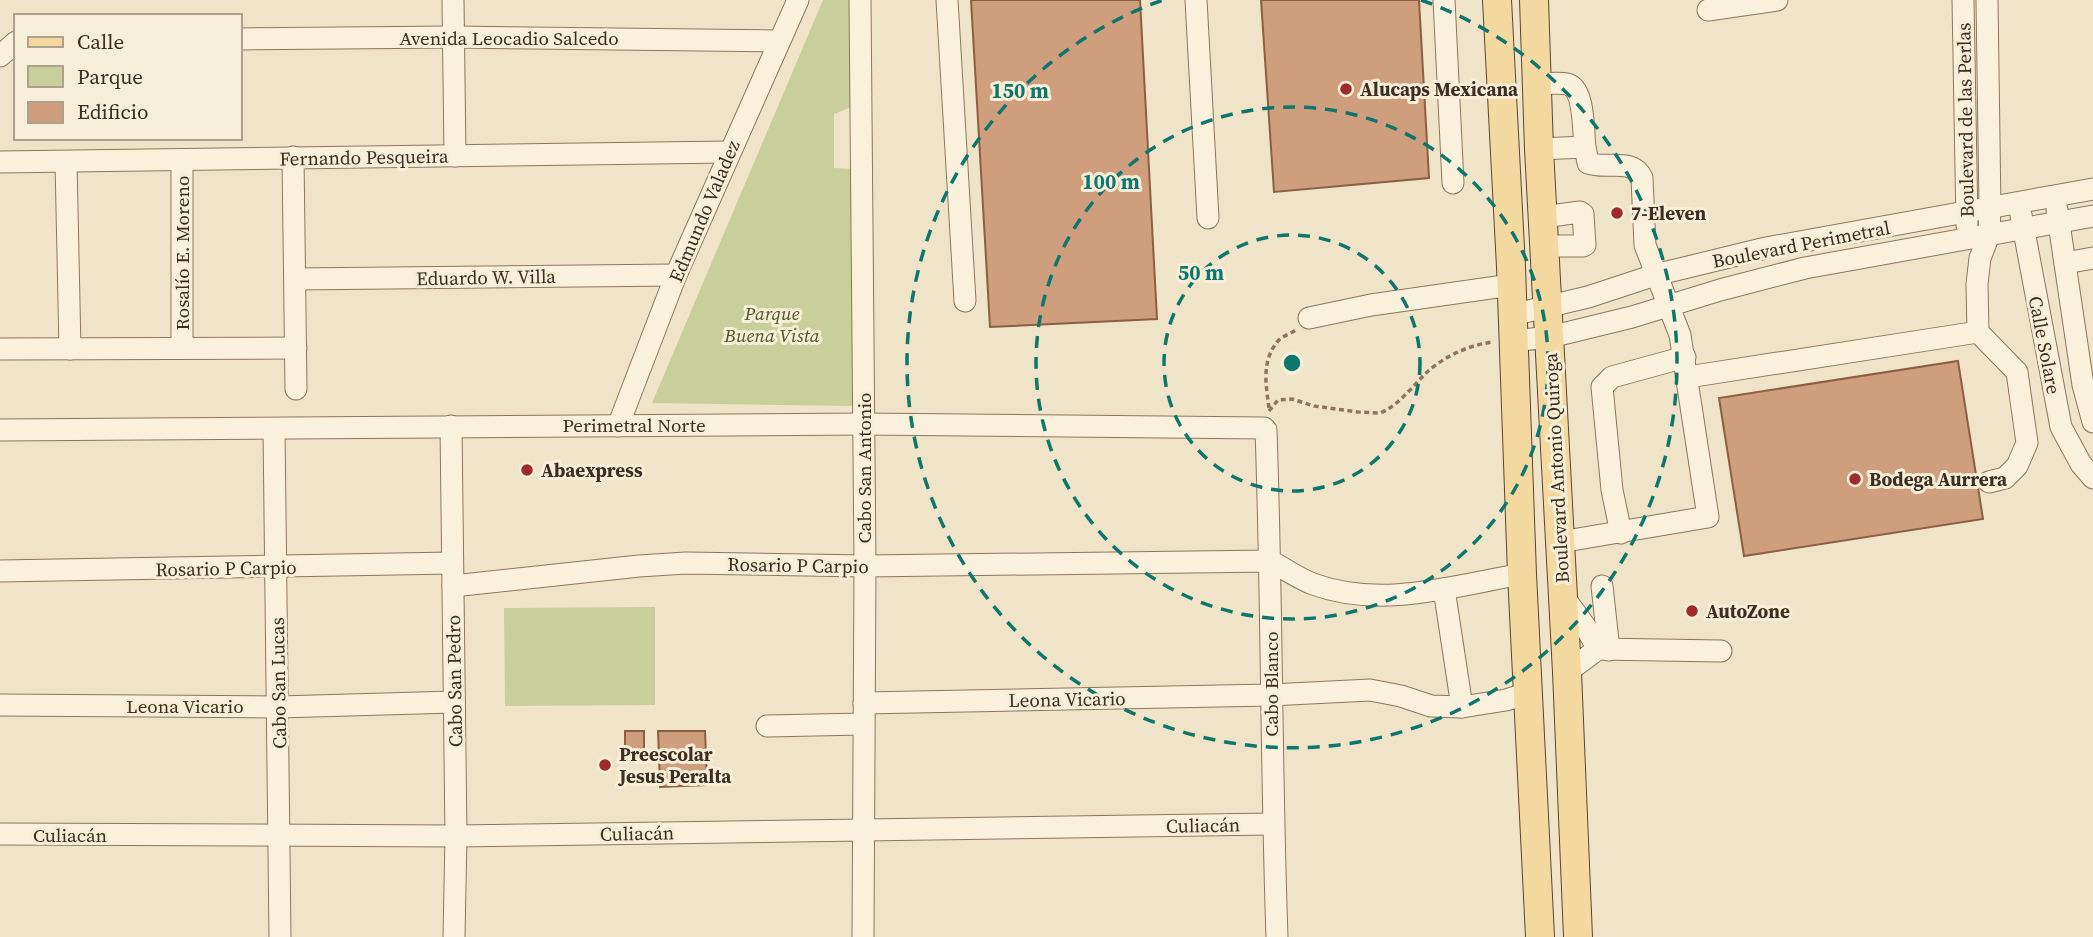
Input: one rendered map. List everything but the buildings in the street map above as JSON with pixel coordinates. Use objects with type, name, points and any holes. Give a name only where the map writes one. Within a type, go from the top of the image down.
[{"type":"main road","name":"Boulevard Antonio Quiroga","points":[[1497,0],[1541,937]]},
{"type":"main road","name":"Boulevard Antonio Quiroga","points":[[1534,0],[1578,937]]},
{"type":"street","points":[[453,0],[455,156]]},
{"type":"street","name":"Edmundo Valadez","points":[[618,426],[676,275],[728,152],[798,0]]},
{"type":"street","name":"Cabo San Antonio","points":[[859,0],[865,566],[863,937]]},
{"type":"street","points":[[947,0],[965,301]]},
{"type":"street","points":[[1196,0],[1208,218]]},
{"type":"street","points":[[1444,0],[1453,183]]},
{"type":"street","points":[[1709,10],[1777,0]]},
{"type":"street","name":"Boulevard de las Perlas","points":[[1964,0],[1967,239]]},
{"type":"street","name":"Boulevard de las Perlas","points":[[1979,332],[1977,284],[1980,258],[1989,235],[1990,208],[1987,0]]},
{"type":"street","name":"Avenida Leocadio Salcedo","points":[[242,39],[452,37],[778,41]]},
{"type":"street","points":[[0,56],[14,44]]},
{"type":"street","points":[[1963,56],[1987,57]]},
{"type":"street","points":[[1538,84],[1567,84],[1575,88],[1580,99],[1588,163],[1595,166],[1633,166],[1642,178],[1645,245],[1680,335],[1703,474],[1707,519],[1560,542]]},
{"type":"street","points":[[1539,149],[1585,147]]},
{"type":"street","name":"Fernando Pesqueira","points":[[0,162],[728,152]]},
{"type":"street","points":[[293,157],[296,389]]},
{"type":"street","name":"Rosalío E. Moreno","points":[[182,160],[182,347]]},
{"type":"street","points":[[66,162],[70,348]]},
{"type":"street","name":"Boulevard Perimetral","points":[[1512,328],[1547,308],[1655,275],[1766,248],[2093,189]]},
{"type":"street","name":"Calle Solare","points":[[2054,197],[2074,332],[2088,384],[2093,422]]},
{"type":"street","name":"Calle Solare","points":[[2019,203],[2061,427],[2068,444],[2093,478]]},
{"type":"street","points":[[1543,217],[1580,212],[1583,214],[1583,247],[1545,246]]},
{"type":"street","name":"Boulevard Perimetral","points":[[1512,328],[1550,337],[1805,268],[2093,216]]},
{"type":"street","points":[[1967,239],[1980,258]]},
{"type":"street","points":[[2064,263],[2093,258]]},
{"type":"street","name":"Eduardo W. Villa","points":[[296,279],[676,275]]},
{"type":"street","points":[[1308,318],[1371,305],[1511,285]]},
{"type":"street","points":[[1621,533],[1612,490],[1602,387],[1612,377],[1979,332],[2017,372],[2027,443],[2017,466],[2005,478],[1989,482]]},
{"type":"street","points":[[2044,338],[2074,332]]},
{"type":"street","points":[[0,349],[296,348]]},
{"type":"street","name":"Perimetral Norte","points":[[0,430],[863,424],[1264,428],[1268,420]]},
{"type":"street","name":"Cabo Blanco","points":[[1268,420],[1270,695],[1276,937]]},
{"type":"street","name":"Cabo San Pedro","points":[[451,426],[456,836],[454,937]]},
{"type":"street","name":"Cabo San Lucas","points":[[274,429],[280,937]]},
{"type":"street","points":[[2068,444],[2093,434]]},
{"type":"street","points":[[1270,561],[1311,583],[1358,594],[1393,595],[1444,589],[1522,574]]},
{"type":"street","name":"Rosario P Carpio","points":[[453,586],[660,564],[865,566],[1270,561]]},
{"type":"street","name":"Rosario P Carpio","points":[[0,571],[452,563]]},
{"type":"street","points":[[1602,586],[1603,650]]},
{"type":"street","points":[[1444,589],[1462,707]]},
{"type":"street","points":[[1563,596],[1603,650]]},
{"type":"street","points":[[1567,672],[1603,650],[1721,651]]},
{"type":"street","name":"Leona Vicario","points":[[766,726],[863,713],[1370,690],[1431,706],[1462,707],[1528,694]]},
{"type":"street","name":"Leona Vicario","points":[[0,705],[279,707],[454,702]]},
{"type":"street","name":"Culiacán","points":[[0,834],[456,836],[1273,824]]},
{"type":"path","points":[[1268,420],[1265,373],[1269,356],[1279,339],[1291,334],[1308,318]]},
{"type":"path","points":[[1268,420],[1278,400],[1292,399],[1314,406],[1380,413],[1389,409],[1428,371],[1468,346],[1491,342],[1512,328]]},
{"type":"green space","name":"Parque Buena Vista","points":[[823,0],[849,0],[854,106],[834,114],[834,168],[853,169],[853,406],[652,403]]},
{"type":"green space","points":[[655,607],[655,705],[505,706],[504,608]]},
{"type":"place","name":"Alucaps Mexicana","points":[[1346,89]]},
{"type":"place","name":"7-Eleven","points":[[1617,213]]},
{"type":"place","name":"Abaexpress","points":[[527,470]]},
{"type":"place","name":"Bodega Aurrera","points":[[1855,479]]},
{"type":"place","name":"AutoZone","points":[[1692,611]]},
{"type":"place","name":"Preescolar Jesus Peralta","points":[[605,765]]}]
